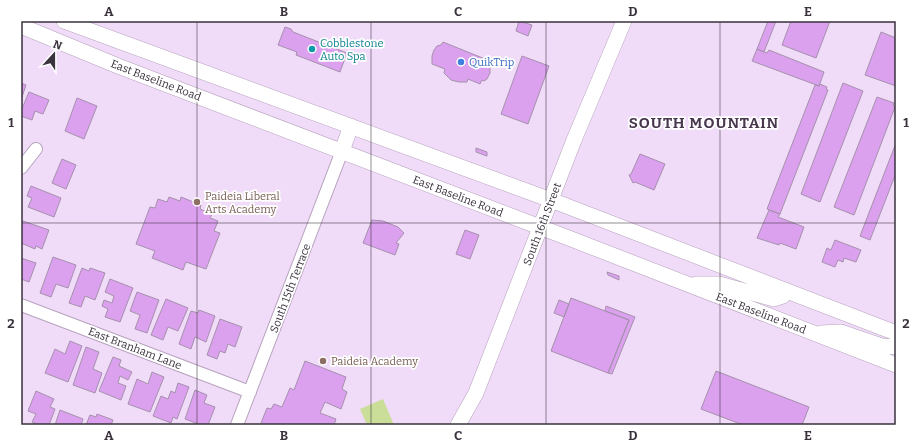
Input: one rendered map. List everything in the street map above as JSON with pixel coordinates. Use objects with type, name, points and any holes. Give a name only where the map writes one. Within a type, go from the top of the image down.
[{"type":"main road","points":[[64,21],[551,200],[896,333]]},
{"type":"main road","name":"South 16th Street","points":[[458,425],[476,393],[574,140],[624,21]]},
{"type":"main road","name":"East Baseline Road","points":[[21,26],[118,66],[541,227],[896,365]]},
{"type":"main road","points":[[342,151],[351,126]]},
{"type":"main road","points":[[687,284],[719,284],[774,299],[783,296],[786,291]]},
{"type":"main road","points":[[812,333],[841,332],[882,346],[896,347]]},
{"type":"street","points":[[21,168],[36,149]]},
{"type":"street","name":"South 15th Terrace","points":[[237,425],[342,151]]},
{"type":"street","name":"East Branham Lane","points":[[21,305],[250,392]]},
{"type":"green space","points":[[383,399],[394,425],[367,425],[360,409]]},
{"type":"building","points":[[519,21],[532,25],[528,36],[516,31]]},
{"type":"building","points":[[768,21],[776,21],[764,52],[757,49]]},
{"type":"building","points":[[791,21],[830,21],[816,58],[782,45]]},
{"type":"building","name":"Cobblestone Auto Spa","points":[[285,27],[291,29],[293,32],[347,53],[340,72],[296,55],[297,52],[278,45]]},
{"type":"building","points":[[881,32],[896,38],[896,86],[865,75]]},
{"type":"building","name":"QuikTrip","points":[[443,42],[490,61],[490,73],[487,79],[484,81],[482,80],[480,84],[468,79],[467,82],[451,80],[444,73],[445,69],[432,64],[434,50]]},
{"type":"building","points":[[757,49],[767,53],[769,50],[824,72],[819,86],[752,61]]},
{"type":"building","name":"QuikTrip","points":[[522,56],[549,66],[528,124],[501,114]]},
{"type":"building","points":[[21,83],[26,85],[21,100]]},
{"type":"building","points":[[843,83],[863,91],[820,202],[801,194]]},
{"type":"building","points":[[820,84],[827,87],[826,89],[828,90],[780,214],[767,209],[815,85],[819,86]]},
{"type":"building","points":[[29,92],[49,100],[43,114],[35,111],[32,120],[21,116],[21,111]]},
{"type":"building","points":[[877,97],[894,103],[893,106],[895,107],[854,215],[834,207]]},
{"type":"building","points":[[77,98],[97,106],[84,139],[65,131]]},
{"type":"building","points":[[896,143],[896,173],[870,240],[860,236]]},
{"type":"building","points":[[476,148],[487,152],[487,156],[476,152]]},
{"type":"building","points":[[640,154],[665,164],[654,190],[635,182],[633,183],[629,175],[631,174]]},
{"type":"building","points":[[62,159],[76,165],[66,189],[52,183]]},
{"type":"building","points":[[31,186],[61,198],[54,217],[28,207],[32,198],[27,196]]},
{"type":"building","points":[[169,197],[180,201],[181,197],[201,205],[200,209],[212,214],[210,218],[218,221],[214,231],[220,233],[206,269],[186,262],[183,270],[152,258],[155,251],[136,244],[150,207],[155,208],[158,199],[167,202]]},
{"type":"building","points":[[769,210],[780,214],[778,217],[804,227],[796,249],[780,243],[779,245],[757,238]]},
{"type":"building","points":[[372,220],[383,221],[398,227],[404,233],[396,243],[399,244],[395,255],[363,243]]},
{"type":"building","points":[[23,221],[49,230],[42,249],[36,246],[35,249],[21,243],[21,227]]},
{"type":"building","points":[[465,230],[479,235],[470,259],[456,254]]},
{"type":"building","points":[[835,240],[861,250],[856,262],[844,258],[843,262],[838,260],[835,267],[822,262],[827,248],[831,250]]},
{"type":"building","points":[[53,257],[76,265],[68,288],[56,284],[51,297],[40,293]]},
{"type":"building","points":[[21,258],[36,263],[29,282],[21,279]]},
{"type":"building","points":[[82,268],[89,271],[90,268],[105,273],[95,300],[85,296],[81,307],[69,303]]},
{"type":"building","points":[[607,272],[619,276],[619,280],[608,275]]},
{"type":"building","points":[[110,279],[133,288],[120,322],[105,317],[108,309],[102,306],[104,300],[112,303],[114,296],[105,292]]},
{"type":"building","points":[[137,292],[159,300],[147,333],[135,329],[140,315],[130,311]]},
{"type":"building","points":[[571,298],[629,320],[608,373],[551,351]]},
{"type":"building","points":[[166,299],[188,308],[178,331],[168,327],[163,340],[151,335]]},
{"type":"building","points":[[559,300],[569,304],[564,317],[554,313]]},
{"type":"building","points":[[606,306],[635,317],[612,374],[608,373],[629,320],[605,311]]},
{"type":"building","points":[[199,310],[215,316],[206,342],[195,337],[191,349],[179,344],[191,311],[198,313]]},
{"type":"building","points":[[220,319],[242,327],[235,347],[228,344],[225,353],[220,351],[217,359],[207,355]]},
{"type":"building","points":[[70,341],[82,346],[68,382],[45,373],[55,349],[65,354]]},
{"type":"building","points":[[86,347],[99,352],[93,369],[102,373],[95,393],[73,385]]},
{"type":"building","points":[[113,357],[121,360],[119,366],[132,372],[128,380],[120,376],[118,383],[126,386],[121,400],[99,391]]},
{"type":"building","points":[[305,361],[346,377],[342,389],[347,392],[341,409],[325,402],[320,413],[336,419],[334,425],[265,425],[261,423],[267,408],[271,409],[274,404],[282,407],[290,388],[294,390]]},
{"type":"building","points":[[716,371],[809,407],[802,425],[743,425],[701,409]]},
{"type":"building","points":[[152,372],[164,377],[150,412],[128,404],[137,379],[148,384]]},
{"type":"building","points":[[178,383],[189,387],[177,419],[173,417],[171,423],[153,416],[161,396],[168,399],[171,391],[175,393]]},
{"type":"building","points":[[195,390],[207,395],[204,403],[215,407],[208,425],[201,425],[185,419]]},
{"type":"building","points":[[36,391],[54,399],[50,407],[55,409],[49,425],[36,425],[37,424],[32,422],[36,414],[28,411]]},
{"type":"building","points":[[60,410],[83,419],[81,425],[55,425]]},
{"type":"building","points":[[97,414],[113,420],[111,425],[86,425],[90,415],[96,417]]},
{"type":"place","name":"Cobblestone Auto Spa","points":[[312,49]]},
{"type":"place","name":"QuikTrip","points":[[461,62]]},
{"type":"place","name":"Paideia Liberal Arts Academy","points":[[197,202]]},
{"type":"place","name":"Paideia Academy","points":[[323,361]]},
{"type":"district","name":"SOUTH MOUNTAIN","points":[[704,123]]}]
